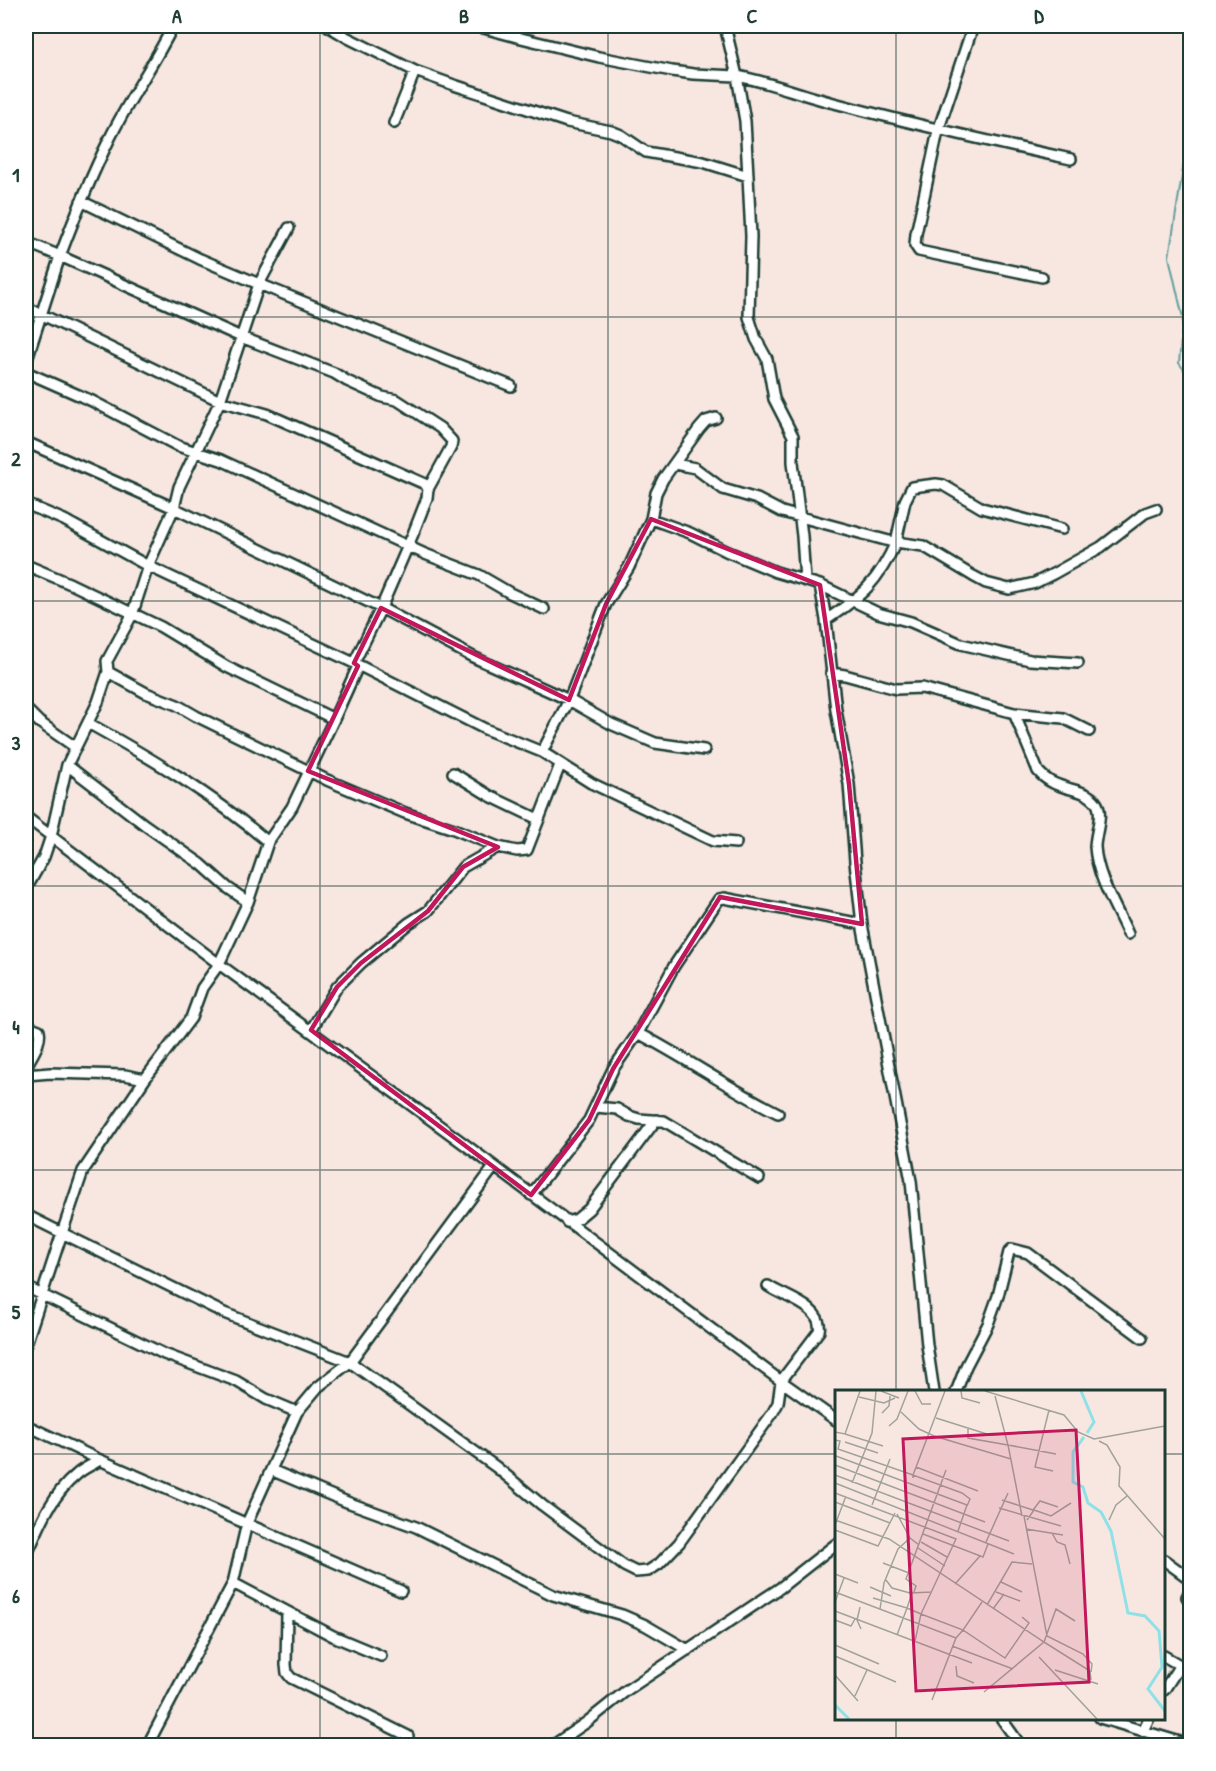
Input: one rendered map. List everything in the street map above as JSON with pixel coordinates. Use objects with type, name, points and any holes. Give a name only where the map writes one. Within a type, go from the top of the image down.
[{"type":"street","points":[[26,362],[60,256],[81,201],[110,136],[173,26]]},
{"type":"street","points":[[328,26],[415,71],[520,108],[544,113],[567,122],[611,131],[646,152],[703,162],[748,176]]},
{"type":"street","points":[[476,26],[599,57],[672,71],[737,76],[761,81],[830,102],[938,130],[1071,159]]},
{"type":"street","points":[[725,26],[745,121],[751,236],[749,317],[756,339],[767,359],[774,399],[793,436],[794,472],[805,580]]},
{"type":"street","points":[[973,26],[938,130],[915,245],[919,251],[1042,278]]},
{"type":"street","points":[[394,123],[415,71]]},
{"type":"street","points":[[81,201],[259,284],[511,386]]},
{"type":"street","points":[[26,889],[44,857],[67,765],[88,723],[108,672],[107,661],[132,615],[148,566],[174,508],[179,487],[220,401],[259,284],[289,228]]},
{"type":"street","points":[[26,242],[241,337],[334,373],[382,397],[397,400],[440,428],[452,441],[428,489],[427,498],[334,719],[292,807],[268,842],[248,902],[219,964],[202,988],[191,1018],[145,1079],[82,1171],[26,1344]]},
{"type":"street","points":[[26,307],[220,401],[267,414],[425,484],[428,489]]},
{"type":"street","points":[[26,372],[92,401],[178,446],[220,460],[264,482],[479,575],[544,609]]},
{"type":"street","points":[[542,752],[568,700],[606,604],[629,567],[651,519],[656,493],[663,479],[699,429],[706,421],[716,418]]},
{"type":"street","points":[[26,442],[174,508],[381,608],[473,657],[568,700],[611,724],[655,743],[704,750]]},
{"type":"street","points":[[675,464],[695,468],[723,489],[757,499],[783,512],[896,542],[923,546],[986,583],[1010,589],[1035,583],[1053,574],[1101,547],[1145,513],[1156,509]]},
{"type":"street","points":[[826,621],[854,601],[884,569],[896,542],[908,492],[912,487],[943,485],[982,508],[1062,529]]},
{"type":"street","points":[[26,504],[64,520],[148,566],[356,664],[485,729],[542,752],[591,783],[713,841],[736,843]]},
{"type":"street","points":[[651,519],[690,533],[776,572],[820,585],[878,613],[911,622],[961,644],[1030,660],[1078,663]]},
{"type":"street","points":[[26,565],[161,627],[227,667],[334,719]]},
{"type":"street","points":[[820,585],[836,710],[849,784],[862,924],[911,1180],[934,1390]]},
{"type":"street","points":[[108,672],[146,693],[177,705],[308,771],[405,813],[498,847],[517,851],[527,850],[531,844],[538,819],[560,765]]},
{"type":"street","points":[[831,673],[896,689],[922,688],[1014,713],[1063,718],[1089,731]]},
{"type":"street","points":[[26,709],[75,747]]},
{"type":"street","points":[[1014,713],[1038,771],[1045,779],[1054,785],[1091,797],[1097,802],[1100,811],[1095,845],[1098,866],[1128,934]]},
{"type":"street","points":[[88,723],[168,769],[235,814],[268,842]]},
{"type":"street","points":[[67,765],[145,825],[201,864],[248,902]]},
{"type":"street","points":[[453,772],[490,796],[538,819]]},
{"type":"street","points":[[26,816],[219,964],[311,1030],[781,1381],[835,1419]]},
{"type":"street","points":[[311,1030],[337,987],[361,963],[428,910],[463,867],[498,847]]},
{"type":"street","points":[[531,1195],[589,1120],[613,1069],[638,1034],[674,966],[719,899],[735,899],[862,924]]},
{"type":"street","points":[[26,1025],[39,1030],[40,1034],[26,1067]]},
{"type":"street","points":[[638,1034],[778,1113]]},
{"type":"street","points":[[26,1075],[50,1073],[118,1075],[145,1079]]},
{"type":"street","points":[[596,1107],[617,1109],[639,1119],[656,1120],[675,1126],[759,1178]]},
{"type":"street","points":[[567,1222],[577,1219],[589,1209],[656,1120]]},
{"type":"street","points":[[147,1746],[171,1696],[202,1644],[233,1584],[247,1523],[297,1412],[318,1387],[350,1362],[494,1167]]},
{"type":"street","points":[[26,1215],[224,1312],[350,1362],[496,1467],[542,1505],[624,1566],[636,1572],[648,1571],[659,1564],[679,1543],[777,1407],[781,1381],[819,1331],[821,1324],[816,1316],[803,1305],[768,1286]]},
{"type":"street","points":[[957,1390],[966,1366],[988,1324],[1009,1252],[1012,1249],[1028,1253],[1142,1338]]},
{"type":"street","points":[[26,1287],[164,1354],[236,1381],[266,1399],[297,1412]]},
{"type":"street","points":[[26,1425],[100,1460],[401,1591]]},
{"type":"street","points":[[29,1550],[45,1512],[58,1494],[76,1474],[100,1460]]},
{"type":"street","points":[[271,1470],[347,1502],[416,1527],[553,1595],[645,1625],[688,1650]]},
{"type":"street","points":[[552,1746],[627,1690],[780,1588],[835,1546]]},
{"type":"street","points":[[1165,1561],[1191,1579]]},
{"type":"street","points":[[233,1584],[333,1636],[381,1656]]},
{"type":"street","points":[[1191,1591],[1187,1597],[1191,1601]]},
{"type":"street","points":[[287,1612],[286,1665],[287,1673],[291,1678],[408,1736]]},
{"type":"street","points":[[1165,1657],[1191,1671]]},
{"type":"street","points":[[1165,1688],[1180,1665]]},
{"type":"street","points":[[1002,1720],[1021,1746]]},
{"type":"street","points":[[1104,1720],[1191,1745]]},
{"type":"street","points":[[1143,1731],[1148,1720]]},
{"type":"highlighted area","points":[[651,519],[820,585],[849,784],[862,924],[720,897],[613,1069],[589,1120],[531,1195],[311,1030],[337,987],[361,963],[428,911],[463,867],[498,847],[308,771],[358,666],[354,663],[381,608],[569,700],[606,604]]},
{"type":"waterway","points":[[1190,141],[1186,150],[1169,257],[1183,318],[1179,363],[1190,378]]}]
